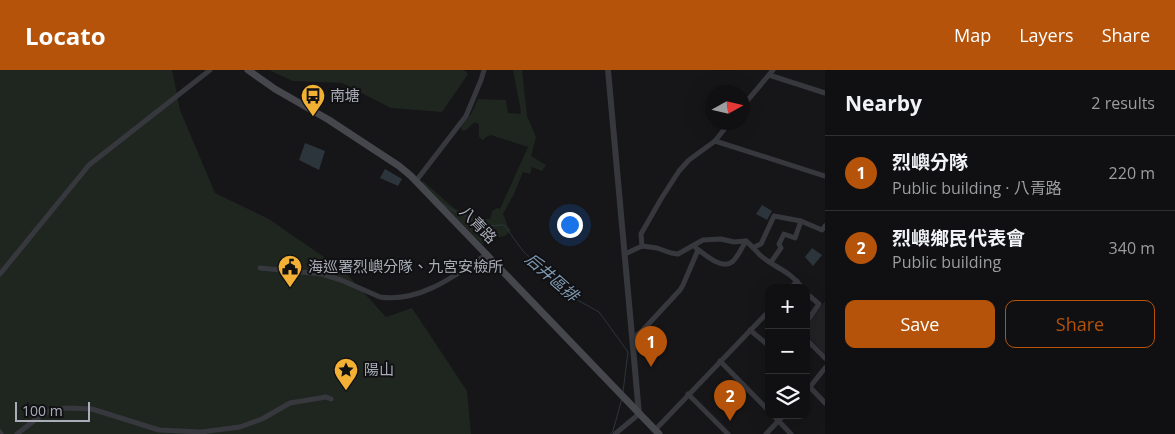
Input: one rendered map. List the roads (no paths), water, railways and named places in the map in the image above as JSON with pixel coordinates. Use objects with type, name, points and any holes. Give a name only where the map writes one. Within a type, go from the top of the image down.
[{"type":"main road","name":"八青路","points":[[248,70],[275,89],[337,125],[399,166],[416,181],[657,432]]},
{"type":"street","points":[[0,274],[89,165],[210,70]]},
{"type":"street","points":[[416,181],[466,116],[484,70]]},
{"type":"street","points":[[608,70],[639,414],[616,434]]},
{"type":"street","points":[[750,97],[771,72],[825,93]]},
{"type":"street","points":[[642,246],[641,234],[679,171],[689,160],[715,141],[724,130]]},
{"type":"street","points":[[715,141],[825,176]]},
{"type":"street","points":[[754,247],[761,244],[774,216],[801,221],[822,230],[825,226]]},
{"type":"street","points":[[771,262],[781,248],[779,244],[784,234],[795,238],[801,221]]},
{"type":"street","points":[[625,254],[642,246],[678,254],[703,240],[721,239],[734,242],[746,240]]},
{"type":"street","points":[[693,246],[716,262],[726,264],[732,262],[746,240]]},
{"type":"street","points":[[746,240],[760,255],[799,284]]},
{"type":"street","points":[[633,338],[680,290],[698,250]]},
{"type":"street","points":[[260,268],[322,274],[386,298],[401,297],[444,283],[487,254]]},
{"type":"street","points":[[810,296],[819,304],[810,318]]},
{"type":"street","points":[[657,432],[688,394],[765,315]]},
{"type":"street","points":[[750,330],[765,343]]},
{"type":"street","points":[[810,343],[825,358]]},
{"type":"street","points":[[720,361],[765,407]]},
{"type":"street","points":[[810,386],[825,368]]},
{"type":"street","points":[[810,390],[825,403]]},
{"type":"street","points":[[688,394],[728,434]]},
{"type":"street","points":[[17,434],[52,409],[92,409],[159,430],[201,432],[240,427],[262,419],[290,403],[326,397],[331,399]]},
{"type":"street","points":[[766,434],[779,421],[791,434]]},
{"type":"waterway","name":"后井區排","points":[[441,203],[484,226],[504,225],[523,251],[572,297],[599,312],[628,352],[623,392]]},
{"type":"waterway","points":[[610,434],[613,431],[622,398]]},
{"type":"place","name":"南塘","points":[[313,117]]},
{"type":"place","name":"海巡署烈嶼分隊、九宮安檢所","points":[[290,288]]},
{"type":"place","name":"烈嶼分隊","points":[[651,367]]},
{"type":"place","name":"陽山","points":[[346,391]]},
{"type":"place","name":"烈嶼鄉民代表會","points":[[730,421]]}]
